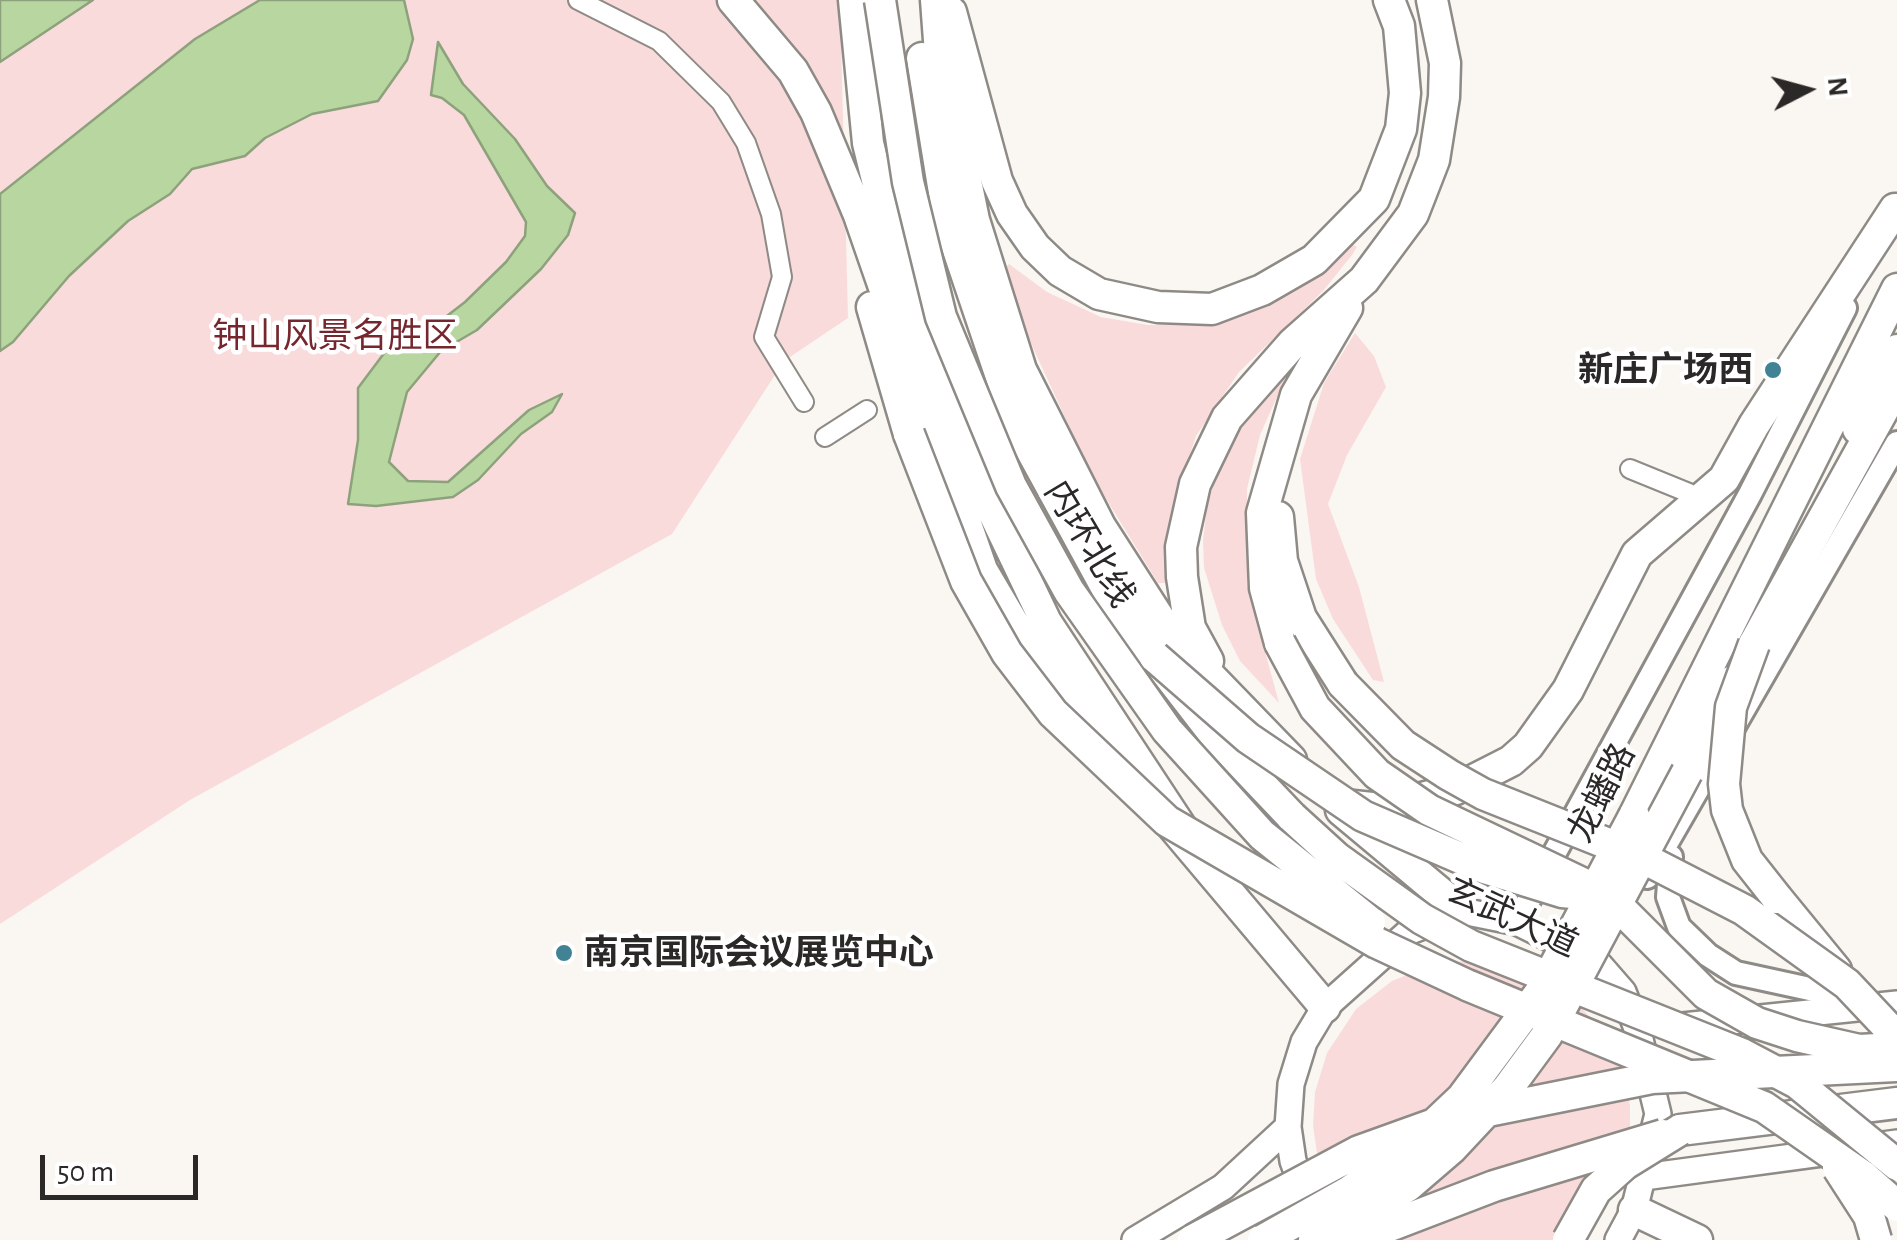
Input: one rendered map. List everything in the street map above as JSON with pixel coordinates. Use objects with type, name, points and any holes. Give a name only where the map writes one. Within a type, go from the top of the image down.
[{"type":"main road","points":[[733,0],[793,71],[816,112],[859,215],[982,570],[1022,638],[1212,876],[1325,1007]]},
{"type":"main road","points":[[854,0],[868,143],[890,233],[969,461],[1046,622],[1212,876]]},
{"type":"main road","name":"内环北线","points":[[880,0],[908,182],[941,317],[1011,486],[1068,592],[1166,730],[1262,836],[1361,916],[1466,985]]},
{"type":"main road","points":[[936,0],[940,54],[974,220],[1021,370],[1110,542],[1170,635],[1319,791],[1410,840],[1481,867],[1562,892],[1606,895]]},
{"type":"main road","points":[[948,0],[997,181],[1012,214],[1035,247],[1060,271],[1099,294],[1158,306],[1212,309],[1262,290],[1314,260],[1374,199],[1401,129],[1405,94],[1402,44],[1388,0]]},
{"type":"main road","points":[[1222,686],[1190,628],[1184,606],[1181,547],[1195,484],[1227,418],[1292,343],[1364,280],[1397,241],[1426,186],[1434,160],[1445,62],[1432,0]]},
{"type":"main road","name":"内环北线","points":[[916,14],[948,223],[1017,424],[1076,540],[1119,611],[1155,657]]},
{"type":"main road","points":[[1319,791],[1354,809],[1380,809],[1475,781],[1511,761],[1528,746],[1568,690],[1636,554],[1724,480],[1754,425],[1896,207]]},
{"type":"main road","points":[[859,215],[874,316],[908,434],[948,542],[984,616],[1032,689],[1068,729],[1166,821],[1328,917],[1466,985],[1764,1107],[1818,1143],[1897,1206]]},
{"type":"main road","points":[[1364,280],[1296,395],[1262,513],[1260,556],[1269,614],[1297,678],[1334,732],[1397,790],[1429,810],[1606,895],[1686,977],[1732,1009],[1823,1043],[1859,1050],[1897,1048]]},
{"type":"main road","name":"龙蟠路","points":[[1263,1240],[1350,1191],[1405,1152],[1487,1068],[1542,990],[1634,816],[1897,289]]},
{"type":"main road","name":"龙蟠路","points":[[1314,1240],[1408,1186],[1452,1148],[1508,1088],[1548,1035],[1687,772],[1897,350]]},
{"type":"main road","points":[[1897,385],[1754,644],[1727,727],[1727,810],[1748,860],[1847,984],[1897,1036]]},
{"type":"main road","points":[[1276,464],[1282,562],[1320,655],[1352,694],[1426,761],[1483,794],[1704,887],[1781,934],[1847,984]]},
{"type":"main road","points":[[1155,657],[1248,738],[1319,791],[1462,911],[1516,922],[1596,961],[1624,992],[1638,1031],[1658,1114],[1634,1210],[1618,1240]]},
{"type":"main road","name":"玄武大道","points":[[1155,657],[1217,738],[1292,817],[1337,858],[1422,919],[1488,953],[1742,1054],[1797,1083],[1897,1165]]},
{"type":"main road","points":[[1342,1240],[1308,1201],[1294,1161],[1288,1127],[1290,1084],[1304,1042],[1325,1007],[1410,931],[1462,911]]},
{"type":"main road","points":[[1638,1031],[1890,1004]]},
{"type":"main road","points":[[1193,1240],[1359,1151],[1448,1119],[1652,1078],[1897,1066]]},
{"type":"main road","points":[[1353,1240],[1494,1186],[1680,1130],[1897,1103]]},
{"type":"main road","points":[[1136,1240],[1223,1187],[1288,1127]]},
{"type":"main road","points":[[1568,1240],[1596,1190],[1625,1164],[1680,1130]]},
{"type":"main road","points":[[1644,1176],[1897,1142]]},
{"type":"main road","points":[[1818,1143],[1850,1183],[1876,1240]]},
{"type":"main road","points":[[1634,1210],[1698,1240]]},
{"type":"street","points":[[578,0],[659,41],[721,102],[746,142],[771,214],[782,277],[764,337],[804,402]]},
{"type":"street","name":"龙蟠路","points":[[1516,922],[1750,494],[1896,207]]},
{"type":"street","points":[[825,437],[866,410]]},
{"type":"street","points":[[1596,961],[1897,443]]},
{"type":"street","points":[[1630,469],[1689,493]]},
{"type":"street","points":[[1681,820],[1668,867],[1668,897],[1679,927],[1708,955],[1754,978],[1890,1004]]},
{"type":"green space","name":"钟山风景名胜区","points":[[0,0],[840,0],[848,318],[784,361],[672,534],[190,800],[0,924]]},
{"type":"green space","points":[[1347,241],[1357,247],[1352,255],[1323,291],[1239,372],[1196,436],[1175,500],[1169,583],[1158,583],[1092,476],[1023,326],[1003,269],[1009,264],[1047,292],[1101,317],[1148,325],[1197,324],[1285,295],[1313,277]]},
{"type":"green space","points":[[1355,333],[1374,356],[1386,387],[1347,455],[1328,504],[1359,587],[1384,682],[1373,680],[1333,619],[1316,579],[1300,459],[1324,383]]},
{"type":"green space","points":[[1298,357],[1300,364],[1280,390],[1260,435],[1247,489],[1247,585],[1279,703],[1240,661],[1222,625],[1204,568],[1203,541],[1207,505],[1222,460],[1246,416]]},
{"type":"green space","points":[[1486,960],[1568,992],[1611,1042],[1624,1074],[1630,1106],[1630,1133],[1613,1193],[1574,1240],[1370,1240],[1353,1225],[1318,1160],[1313,1126],[1315,1092],[1327,1053],[1356,1009],[1392,981],[1437,963]]},
{"type":"shaded area","points":[[0,0],[93,0],[0,62]]},
{"type":"shaded area","points":[[260,0],[404,0],[413,39],[407,60],[378,101],[312,114],[265,138],[245,156],[192,169],[170,194],[128,221],[69,276],[13,342],[0,351],[0,194],[195,39]]},
{"type":"shaded area","points":[[438,42],[463,84],[515,139],[547,186],[575,213],[568,235],[541,269],[477,330],[441,351],[407,392],[389,462],[408,481],[448,482],[529,410],[562,394],[552,412],[521,434],[478,480],[453,497],[376,506],[348,504],[358,440],[358,388],[391,344],[430,329],[465,302],[506,262],[525,236],[526,222],[464,115],[442,98],[431,95]]},
{"type":"place","name":"新庄广场西","points":[[1773,370]]},
{"type":"place","name":"南京国际会议展览中心","points":[[564,953]]}]
